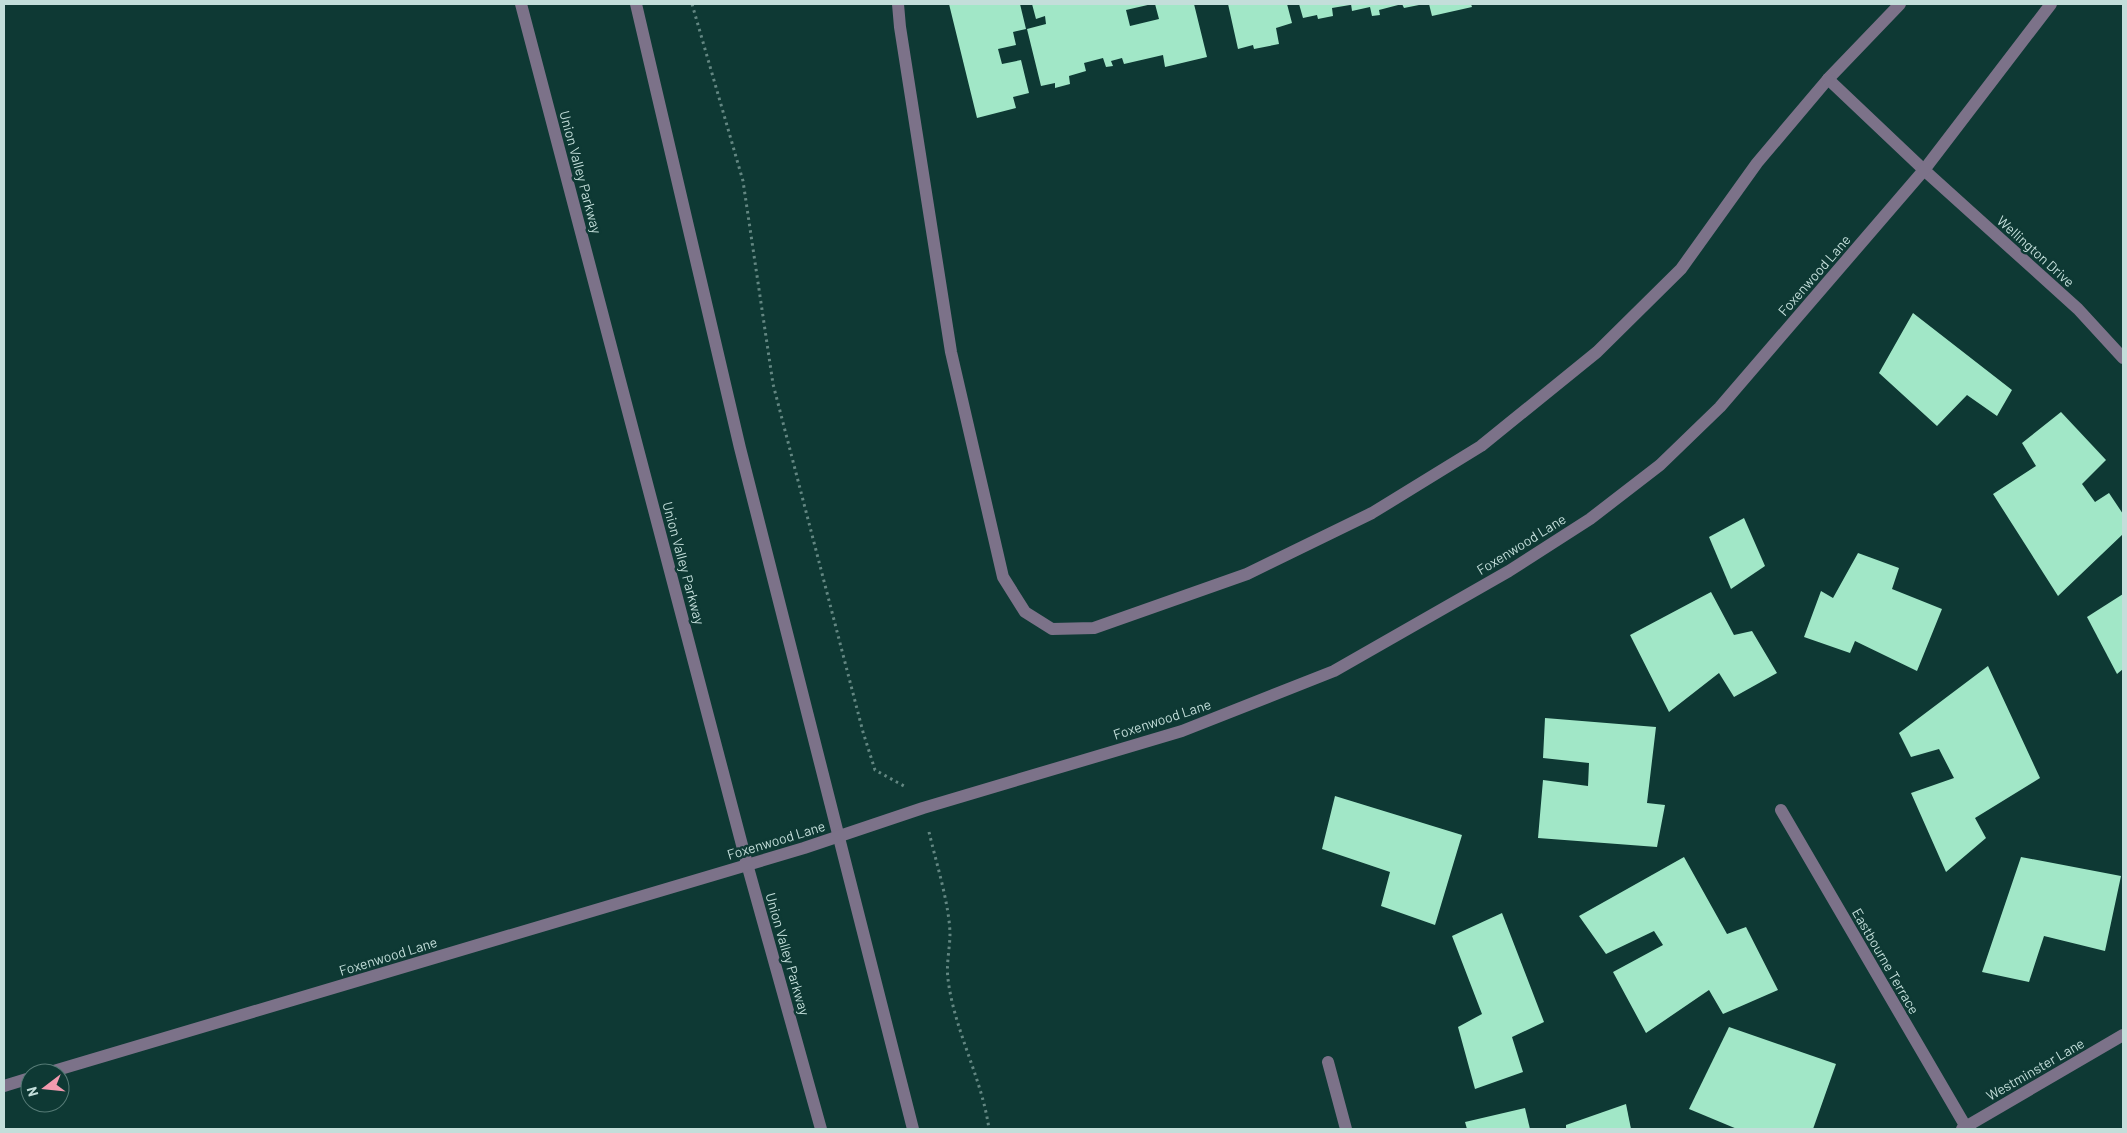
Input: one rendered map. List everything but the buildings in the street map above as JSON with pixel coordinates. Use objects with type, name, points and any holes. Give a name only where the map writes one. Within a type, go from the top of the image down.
[{"type":"street","name":"Union Valley Parkway","points":[[521,4],[748,864],[821,1129]]},
{"type":"street","points":[[636,4],[740,448],[913,1129]]},
{"type":"street","points":[[898,4],[900,27],[952,352],[1003,577],[1025,612],[1052,629],[1094,628],[1247,574],[1372,513],[1481,446],[1597,352],[1681,269],[1757,163],[1828,79],[1900,4]]},
{"type":"street","name":"Foxenwood Lane","points":[[70,1066],[748,864],[923,808],[1182,731],[1334,671],[1509,571],[1590,519],[1660,465],[1720,407],[1924,170],[2051,4]]},
{"type":"street","name":"Wellington Drive","points":[[1828,79],[1924,170],[2078,309],[2123,358]]},
{"type":"street","name":"Eastbourne Terrace","points":[[1781,810],[1964,1128]]},
{"type":"street","name":"Westminster Lane","points":[[1964,1128],[2123,1035]]},
{"type":"street","points":[[1328,1062],[1346,1129]]},
{"type":"street","points":[[4,1086],[20,1081]]},
{"type":"path","points":[[692,4],[743,181],[773,384],[863,732],[875,770],[906,787],[923,808],[941,880],[950,932],[947,978],[953,1004],[986,1109],[989,1129]]}]
